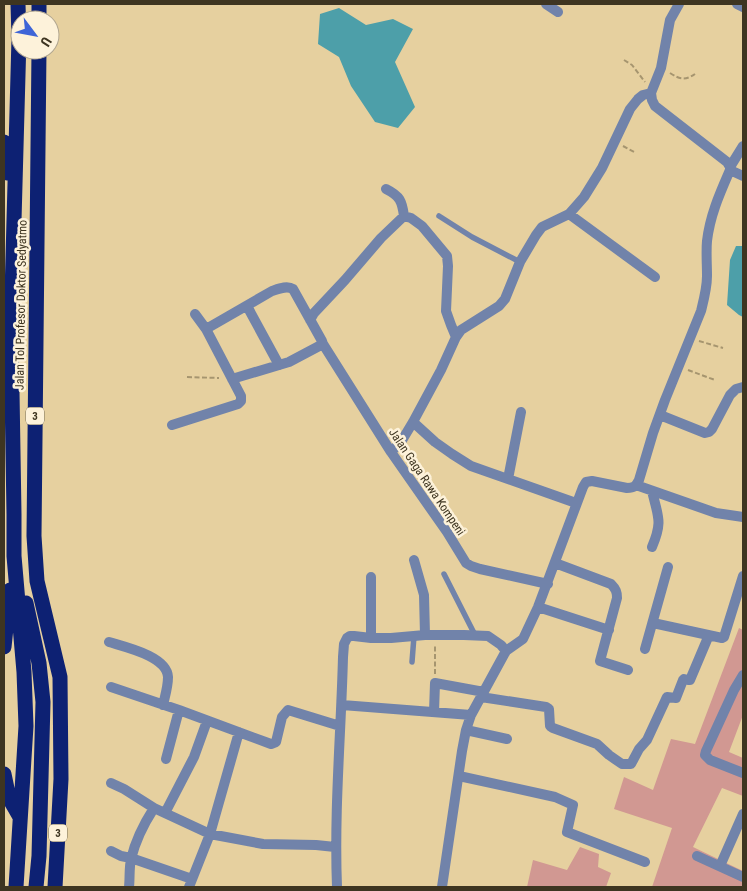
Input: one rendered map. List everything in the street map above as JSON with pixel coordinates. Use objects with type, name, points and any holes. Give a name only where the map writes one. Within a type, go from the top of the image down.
[{"type":"highway","name":"Jalan Tol Profesor Doktor Sedyatmo","points":[[16,887],[26,726],[24,672],[14,556],[11,330],[19,38],[18,4]]},
{"type":"highway","name":"Jalan Tol Profesor Doktor Sedyatmo","points":[[39,60],[34,536],[37,581],[60,677],[61,779],[55,887]]},
{"type":"highway","points":[[4,142],[14,224]]},
{"type":"highway","points":[[4,647],[14,556]]},
{"type":"highway","points":[[14,556],[35,641],[42,702],[39,856],[36,887]]},
{"type":"highway","points":[[4,774],[9,798],[20,817]]},
{"type":"street","points":[[546,4],[558,12]]},
{"type":"street","points":[[679,4],[670,20],[661,68],[653,90],[652,100],[655,106],[727,162],[730,168],[743,176]]},
{"type":"street","points":[[737,4],[743,7]]},
{"type":"street","name":"Jalan Gaga Rawa Kompeni","points":[[391,452],[401,442],[413,422],[461,330],[499,306],[505,299],[520,262],[536,235],[542,227],[569,214],[584,197],[602,168],[630,109],[638,99],[653,90]]},
{"type":"street","points":[[442,887],[466,730],[471,715],[506,651],[522,639],[538,607],[576,503],[586,482],[592,481],[632,488],[640,480],[660,415],[701,311],[707,276],[707,241],[712,214],[730,168],[743,146]]},
{"type":"street","points":[[386,189],[394,192],[402,201],[404,216]]},
{"type":"street","points":[[569,214],[655,278]]},
{"type":"street","points":[[310,320],[314,313],[381,238],[404,216]]},
{"type":"street","points":[[404,216],[411,218],[422,226],[446,256],[448,266],[446,311],[456,337]]},
{"type":"street","name":"Jalan Gaga Rawa Kompeni","points":[[247,306],[272,291],[280,288],[292,289],[323,344],[391,452],[447,532],[466,563],[480,569],[548,584]]},
{"type":"street","points":[[206,329],[247,306],[279,365]]},
{"type":"street","points":[[172,425],[238,404],[241,401],[242,396],[206,329],[195,314]]},
{"type":"street","points":[[232,378],[289,362],[323,344]]},
{"type":"street","points":[[660,415],[705,433],[710,432],[730,395],[736,389],[743,387]]},
{"type":"street","points":[[508,479],[521,412]]},
{"type":"street","points":[[413,422],[435,442],[471,466],[576,503]]},
{"type":"street","points":[[636,486],[716,513],[743,517]]},
{"type":"street","points":[[652,491],[659,523],[652,547]]},
{"type":"street","points":[[414,560],[424,596],[425,635]]},
{"type":"street","points":[[555,563],[611,584],[617,592],[600,661],[628,670]]},
{"type":"street","points":[[645,649],[668,567]]},
{"type":"street","points":[[653,623],[724,637],[743,576]]},
{"type":"street","points":[[371,577],[371,638]]},
{"type":"street","points":[[538,607],[609,630]]},
{"type":"street","points":[[337,887],[335,847],[344,644],[347,638],[350,636],[391,638],[425,635],[488,636],[501,644],[506,651]]},
{"type":"street","points":[[434,712],[435,684],[546,707],[548,709],[550,726],[597,744],[622,764],[631,764],[639,749],[647,740],[667,697],[676,698],[683,680],[690,680],[709,635]]},
{"type":"street","points":[[109,642],[153,658],[166,669],[168,676],[167,690],[163,705]]},
{"type":"street","points":[[743,675],[734,690],[705,756],[710,760],[743,773]]},
{"type":"street","points":[[111,687],[271,744],[276,742],[282,717],[288,710],[340,726]]},
{"type":"street","points":[[342,705],[471,715]]},
{"type":"street","points":[[166,759],[179,710]]},
{"type":"street","points":[[165,813],[194,757],[207,721]]},
{"type":"street","points":[[466,730],[507,739]]},
{"type":"street","points":[[111,851],[191,883],[210,834],[239,732]]},
{"type":"street","points":[[459,776],[555,797],[573,805],[567,832],[645,862]]},
{"type":"street","points":[[111,783],[154,808],[210,834],[263,844],[335,847]]},
{"type":"street","points":[[130,887],[132,858],[143,826],[154,808]]},
{"type":"street","points":[[720,866],[743,814]]},
{"type":"street","points":[[697,856],[743,877]]},
{"type":"lane","points":[[439,216],[472,237],[520,262]]},
{"type":"lane","points":[[444,574],[475,635]]},
{"type":"lane","points":[[412,662],[425,635]]},
{"type":"path","points":[[624,60],[632,65],[644,82],[653,90]]},
{"type":"path","points":[[661,68],[682,79],[695,74]]},
{"type":"path","points":[[615,141],[636,153]]},
{"type":"path","points":[[690,339],[723,348]]},
{"type":"path","points":[[678,367],[715,380]]},
{"type":"path","points":[[187,377],[232,378]]},
{"type":"path","points":[[425,635],[435,684]]},
{"type":"shaded area","points":[[739,628],[743,630],[743,715],[729,752],[743,758],[743,796],[722,788],[693,847],[743,871],[743,887],[652,887],[672,828],[614,809],[624,777],[653,790],[671,739],[695,744]]},
{"type":"shaded area","points":[[580,847],[599,854],[598,867],[611,873],[606,887],[527,887],[533,860],[567,870]]},
{"type":"water","points":[[339,8],[366,25],[393,19],[413,29],[395,62],[415,107],[398,128],[375,122],[351,86],[339,57],[318,44],[320,14]]},
{"type":"water","points":[[736,246],[743,246],[743,317],[727,305],[730,260]]}]
